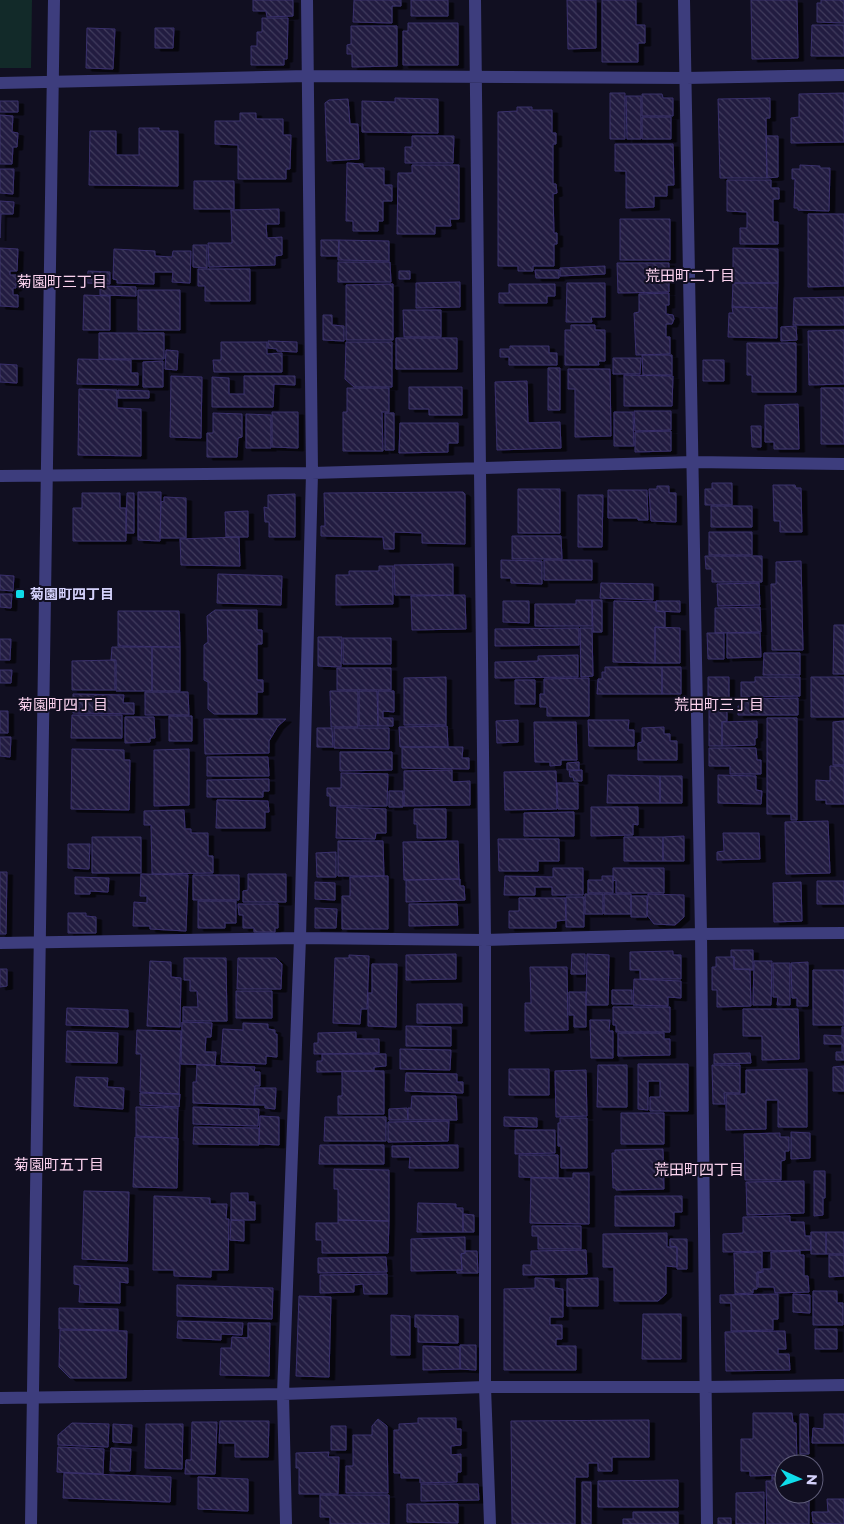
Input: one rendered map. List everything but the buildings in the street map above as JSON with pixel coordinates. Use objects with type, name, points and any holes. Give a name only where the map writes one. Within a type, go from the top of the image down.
[{"type":"street","points":[[31,1524],[38,942],[54,0]]},
{"type":"street","points":[[286,1524],[283,1394],[300,938],[312,473],[307,0]]},
{"type":"street","points":[[475,0],[485,940],[485,1387],[490,1524]]},
{"type":"street","points":[[684,0],[694,462],[707,1524]]},
{"type":"street","points":[[0,83],[307,76],[686,78],[844,75]]},
{"type":"street","points":[[0,476],[312,473],[694,462],[844,464]]},
{"type":"street","points":[[0,943],[300,938],[485,940],[701,934],[844,933]]},
{"type":"street","points":[[0,1398],[283,1394],[485,1387],[844,1385]]},
{"type":"green space","points":[[0,0],[32,0],[31,68],[0,68]]},
{"type":"place","name":"菊園町四丁目","points":[[20,594]]},
{"type":"district","name":"荒田町二丁目","points":[[690,276]]},
{"type":"district","name":"菊園町三丁目","points":[[62,282]]},
{"type":"district","name":"菊園町四丁目","points":[[63,705]]},
{"type":"district","name":"荒田町三丁目","points":[[719,705]]},
{"type":"district","name":"菊園町五丁目","points":[[59,1165]]},
{"type":"district","name":"荒田町四丁目","points":[[699,1170]]}]
